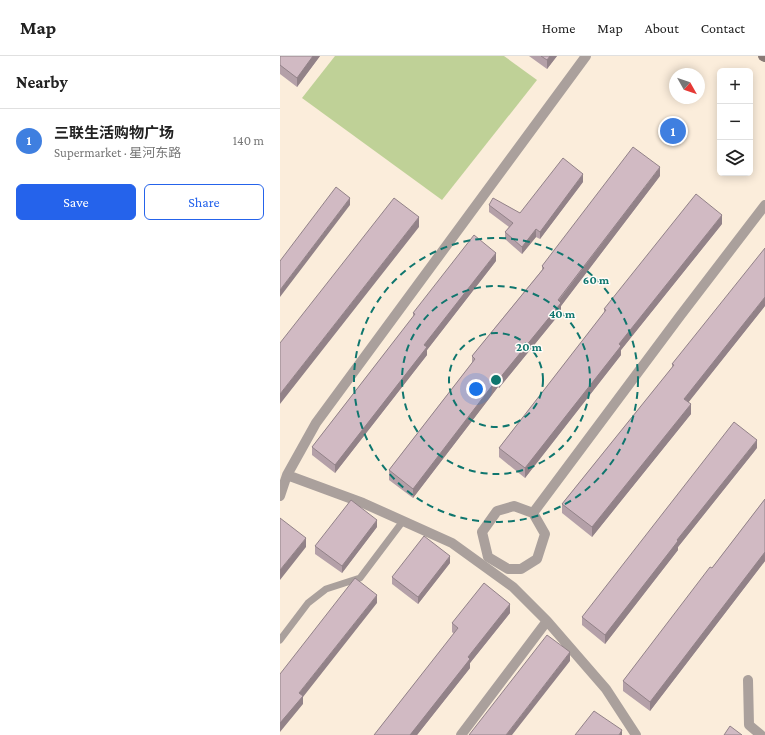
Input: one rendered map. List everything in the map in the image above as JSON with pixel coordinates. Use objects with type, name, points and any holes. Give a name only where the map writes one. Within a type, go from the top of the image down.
[{"type":"street","points":[[280,496],[287,475],[316,423],[586,56]]},
{"type":"street","points":[[533,513],[765,205]]},
{"type":"street","points":[[287,475],[363,503],[452,543],[514,587],[547,621],[606,689],[636,735]]},
{"type":"street","points":[[514,506],[533,513],[545,534],[537,559],[521,569],[508,569],[488,557],[482,532],[497,511],[514,506]]},
{"type":"street","points":[[461,735],[547,621]]},
{"type":"street","points":[[748,680],[749,725],[761,735]]},
{"type":"lane","points":[[280,640],[308,604],[326,589],[360,578],[403,521]]},
{"type":"green space","points":[[335,56],[504,56],[537,80],[442,200],[302,98]]},
{"type":"building","points":[[280,56],[313,56],[297,78],[280,65]]},
{"type":"building","points":[[541,56],[550,56],[547,60]]},
{"type":"building","points":[[633,147],[660,167],[558,300],[561,303],[499,379],[498,378],[413,489],[389,470],[475,359],[472,356],[544,268],[542,266]]},
{"type":"building","points":[[563,158],[583,174],[540,232],[536,229],[522,247],[505,232],[513,223],[489,205],[493,198],[520,213]]},
{"type":"building","points":[[336,187],[350,198],[280,290],[280,261]]},
{"type":"building","points":[[696,194],[722,215],[619,344],[621,346],[525,468],[499,448],[606,310],[604,309]]},
{"type":"building","points":[[394,198],[419,217],[280,394],[280,343]]},
{"type":"building","points":[[474,235],[496,253],[424,345],[427,347],[335,465],[312,447]]},
{"type":"building","points":[[765,248],[765,297],[684,399],[691,404],[592,527],[562,504],[674,365],[672,364]]},
{"type":"building","points":[[734,422],[757,440],[677,540],[678,541],[605,635],[582,617]]},
{"type":"building","points":[[765,499],[765,552],[650,702],[623,681],[710,567],[712,568]]},
{"type":"building","points":[[351,500],[377,520],[342,566],[315,546]]},
{"type":"building","points":[[280,518],[306,538],[280,570]]},
{"type":"building","points":[[424,536],[450,556],[418,597],[392,577]]},
{"type":"building","points":[[355,578],[377,595],[299,693],[303,696],[280,723],[280,674]]},
{"type":"building","points":[[484,583],[510,604],[468,657],[470,659],[410,735],[374,735],[458,628],[452,623]]},
{"type":"building","points":[[547,635],[570,652],[506,735],[469,735]]},
{"type":"building","points":[[594,711],[622,730],[619,735],[575,735]]},
{"type":"building","points":[[730,726],[742,735],[724,735]]},
{"type":"place","name":"三联生活购物广场","points":[[673,131]]}]
